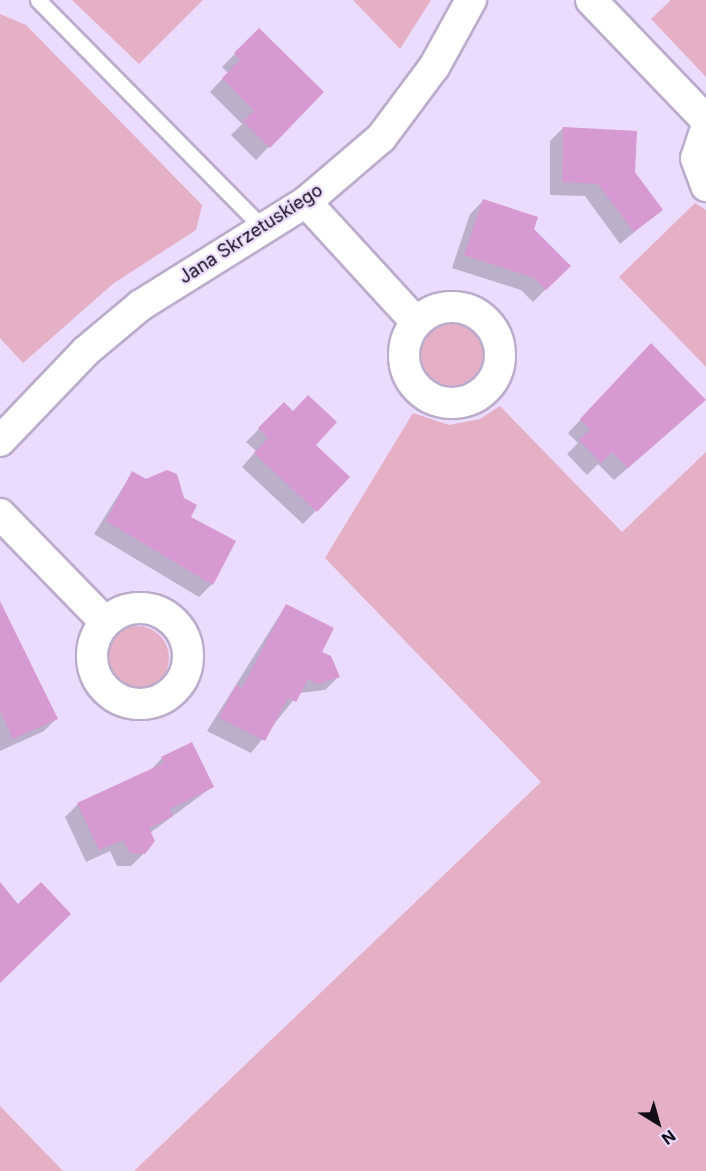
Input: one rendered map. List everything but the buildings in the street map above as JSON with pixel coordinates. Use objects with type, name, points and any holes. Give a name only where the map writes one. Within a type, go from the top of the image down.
[{"type":"street","name":"Jana Skrzetuskiego","points":[[0,441],[86,351],[141,305],[306,202],[381,138],[434,67],[471,0]]},
{"type":"street","points":[[591,0],[706,120]]},
{"type":"street","points":[[706,128],[696,158],[706,186]]},
{"type":"street","points":[[306,202],[416,322]]},
{"type":"street","points":[[0,513],[105,622]]},
{"type":"lane","points":[[38,0],[264,229]]},
{"type":"shaded area","points":[[72,0],[203,0],[139,64]]},
{"type":"shaded area","points":[[353,0],[431,0],[400,49]]},
{"type":"shaded area","points":[[671,0],[706,0],[706,77],[651,19]]},
{"type":"shaded area","points":[[0,14],[26,25],[202,205],[196,230],[114,283],[23,363],[0,338]]},
{"type":"shaded area","points":[[695,203],[706,210],[706,367],[619,277]]},
{"type":"shaded area","points":[[453,324],[465,326],[476,333],[483,344],[485,356],[483,368],[476,379],[465,386],[453,388],[441,386],[430,379],[423,368],[421,356],[423,344],[430,333],[441,326]]},
{"type":"shaded area","points":[[500,406],[622,532],[706,452],[706,1171],[134,1171],[541,782],[325,558],[413,413],[449,425],[480,419]]},
{"type":"shaded area","points":[[137,626],[149,628],[160,635],[167,646],[169,658],[167,670],[160,681],[149,688],[137,690],[125,688],[114,681],[107,670],[105,658],[107,646],[114,635],[125,628]]},
{"type":"shaded area","points":[[0,1106],[63,1171],[0,1171]]}]
